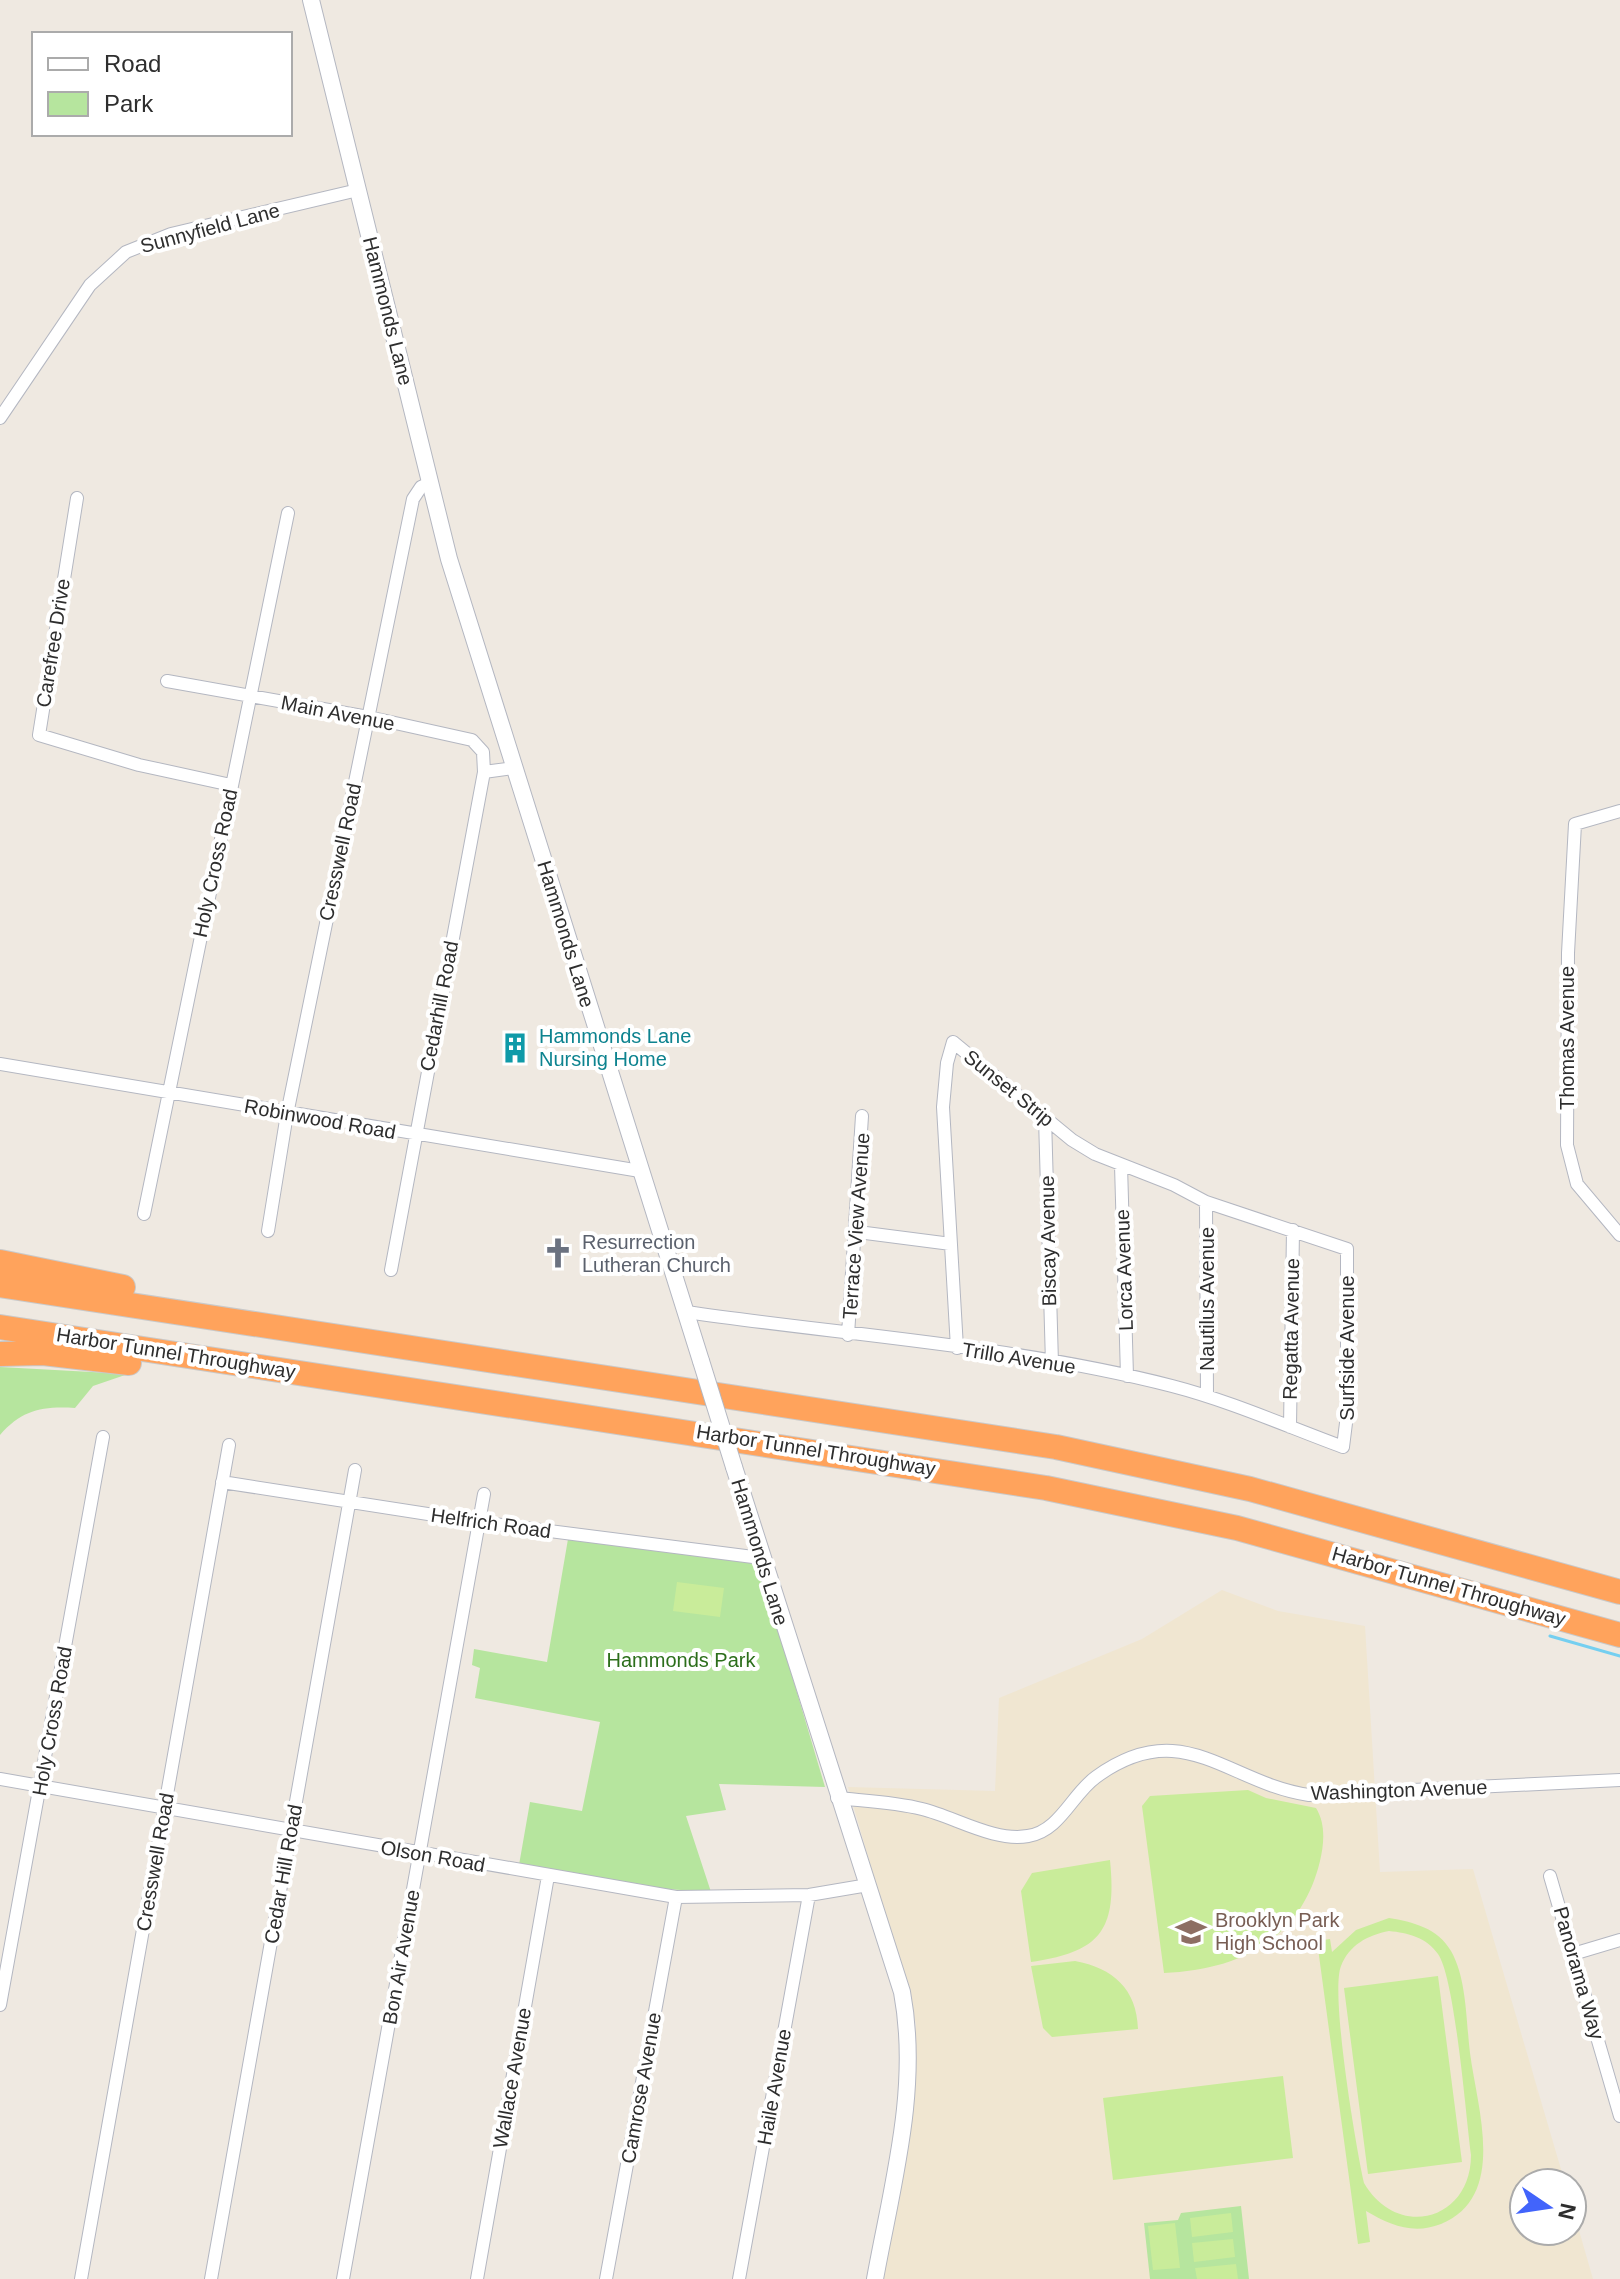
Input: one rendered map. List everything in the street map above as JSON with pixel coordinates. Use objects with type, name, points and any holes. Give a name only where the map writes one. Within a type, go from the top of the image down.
[{"type":"highway","points":[[0,1262],[235,1307],[312,1332]]},
{"type":"highway","name":"Harbor Tunnel Throughway","points":[[0,1285],[1056,1447],[1250,1489],[1620,1592]]},
{"type":"highway","name":"Harbor Tunnel Throughway","points":[[0,1327],[952,1471],[1151,1509],[1340,1555],[1620,1635]]},
{"type":"highway","points":[[0,1354],[89,1357],[397,1397],[600,1417]]},
{"type":"street","name":"Hammonds Lane","points":[[311,0],[461,602],[837,1798],[902,1992],[910,2054],[903,2127],[875,2279]]},
{"type":"street","name":"Sunnyfield Lane","points":[[0,418],[90,285],[126,252],[171,234],[358,190]]},
{"type":"street","name":"Cresswell Road","points":[[268,1231],[287,1114],[413,499],[421,487],[430,483]]},
{"type":"street","name":"Carefree Drive","points":[[77,498],[39,735],[139,765],[231,785]]},
{"type":"street","name":"Holy Cross Road","points":[[144,1214],[288,513]]},
{"type":"street","name":"Main Avenue","points":[[167,681],[368,717],[472,740],[483,752],[484,772]]},
{"type":"street","points":[[484,772],[514,768]]},
{"type":"street","name":"Cedarhill Road","points":[[391,1270],[484,772]]},
{"type":"street","name":"Thomas Avenue","points":[[1620,811],[1575,824],[1568,953],[1567,1145],[1577,1184],[1620,1235]]},
{"type":"street","name":"Sunset Strip","points":[[957,1348],[943,1107],[947,1063],[953,1042],[1072,1140],[1206,1202],[1347,1249]]},
{"type":"street","name":"Robinwood Road","points":[[0,1064],[640,1171]]},
{"type":"street","name":"Terrace View Avenue","points":[[848,1335],[858,1232],[862,1116]]},
{"type":"street","name":"Biscay Avenue","points":[[1045,1118],[1052,1363]]},
{"type":"street","name":"Lorca Avenue","points":[[1121,1165],[1127,1376]]},
{"type":"street","name":"Nautilus Avenue","points":[[1206,1202],[1207,1396]]},
{"type":"street","name":"Regatta Avenue","points":[[1290,1427],[1293,1230]]},
{"type":"street","points":[[858,1232],[951,1244]]},
{"type":"street","name":"Surfside Avenue","points":[[1343,1447],[1347,1415],[1347,1249]]},
{"type":"street","name":"Trillo Avenue","points":[[686,1312],[957,1348],[1127,1376],[1207,1396],[1343,1447]]},
{"type":"street","name":"Holy Cross Road","points":[[0,2005],[103,1437]]},
{"type":"street","name":"Cresswell Road","points":[[81,2279],[229,1445]]},
{"type":"street","name":"Cedar Hill Road","points":[[211,2279],[355,1470]]},
{"type":"street","name":"Helfrich Road","points":[[222,1482],[349,1504],[761,1558]]},
{"type":"street","name":"Bon Air Avenue","points":[[343,2279],[484,1494]]},
{"type":"street","name":"Washington Avenue","points":[[837,1798],[918,1808],[994,1833],[1025,1837],[1039,1833],[1052,1824],[1095,1778],[1137,1756],[1159,1752],[1201,1755],[1269,1786],[1309,1795],[1620,1780]]},
{"type":"street","name":"Olson Road","points":[[0,1779],[676,1897],[809,1895],[868,1885]]},
{"type":"street","name":"Wallace Avenue","points":[[477,2279],[548,1876]]},
{"type":"street","name":"Panorama Way","points":[[1550,1876],[1619,2108]]},
{"type":"street","name":"Haile Avenue","points":[[739,2279],[809,1895]]},
{"type":"street","name":"Camrose Avenue","points":[[606,2279],[676,1897]]},
{"type":"street","points":[[1573,1954],[1620,1940]]},
{"type":"shaded area","name":"Brooklyn Park High School","points":[[1222,1590],[1278,1611],[1365,1626],[1380,1872],[1473,1869],[1560,2167],[1508,2167],[1508,2247],[1584,2247],[1593,2279],[883,2279],[912,2111],[916,2024],[848,1787],[995,1791],[999,1698],[1142,1639]]},
{"type":"green space","points":[[0,1367],[128,1374],[93,1386],[75,1408],[33,1411],[16,1420],[0,1435]]},
{"type":"green space","name":"Hammonds Park","points":[[568,1539],[759,1564],[825,1787],[719,1784],[726,1810],[686,1816],[711,1892],[666,1889],[519,1865],[530,1802],[582,1811],[600,1722],[475,1698],[480,1668],[472,1665],[474,1649],[547,1662]]},
{"type":"green space","points":[[677,1582],[724,1588],[720,1617],[673,1611]]},
{"type":"green space","points":[[1248,1790],[1266,1798],[1316,1808],[1323,1827],[1323,1841],[1311,1888],[1298,1911],[1263,1946],[1217,1965],[1164,1973],[1142,1806],[1150,1796]]},
{"type":"green space","points":[[1110,1860],[1110,1904],[1107,1920],[1099,1934],[1074,1952],[1031,1962],[1021,1891],[1032,1873]]},
{"type":"green space","points":[[1389,1918],[1416,1924],[1432,1932],[1451,1951],[1463,1987],[1483,2149],[1475,2193],[1462,2211],[1441,2224],[1421,2229],[1393,2224],[1366,2211],[1370,2242],[1358,2244],[1317,1941],[1330,1939],[1332,1952],[1356,1930]],"holes":[[[1389,1931],[1422,1940],[1438,1954],[1455,2018],[1471,2155],[1468,2177],[1459,2195],[1446,2208],[1430,2215],[1412,2217],[1395,2212],[1378,2201],[1364,2183],[1345,2072],[1339,2006],[1341,1966],[1349,1952],[1360,1942]]]},
{"type":"green space","points":[[1075,1961],[1101,1969],[1120,1983],[1133,2002],[1138,2029],[1052,2037],[1043,2028],[1031,1966]]},
{"type":"green space","points":[[1438,1976],[1462,2162],[1368,2174],[1344,1988]]},
{"type":"green space","points":[[1283,2076],[1293,2158],[1113,2180],[1103,2098]]},
{"type":"green space","points":[[1241,2206],[1249,2279],[1150,2279],[1144,2223],[1178,2220],[1181,2213]]},
{"type":"green space","points":[[1231,2213],[1233,2232],[1192,2237],[1190,2218]]},
{"type":"green space","points":[[1175,2223],[1180,2268],[1153,2270],[1148,2226]]},
{"type":"green space","points":[[1233,2239],[1235,2257],[1194,2262],[1192,2243]]},
{"type":"green space","points":[[1236,2264],[1238,2279],[1197,2279],[1195,2268]]},
{"type":"waterway","points":[[1550,1636],[1620,1656]]},
{"type":"place","name":"Hammonds Lane Nursing Home","points":[[515,1048]]},
{"type":"place","name":"Resurrection Lutheran Church","points":[[558,1253]]},
{"type":"place","name":"Brooklyn Park High School","points":[[1191,1932]]}]
